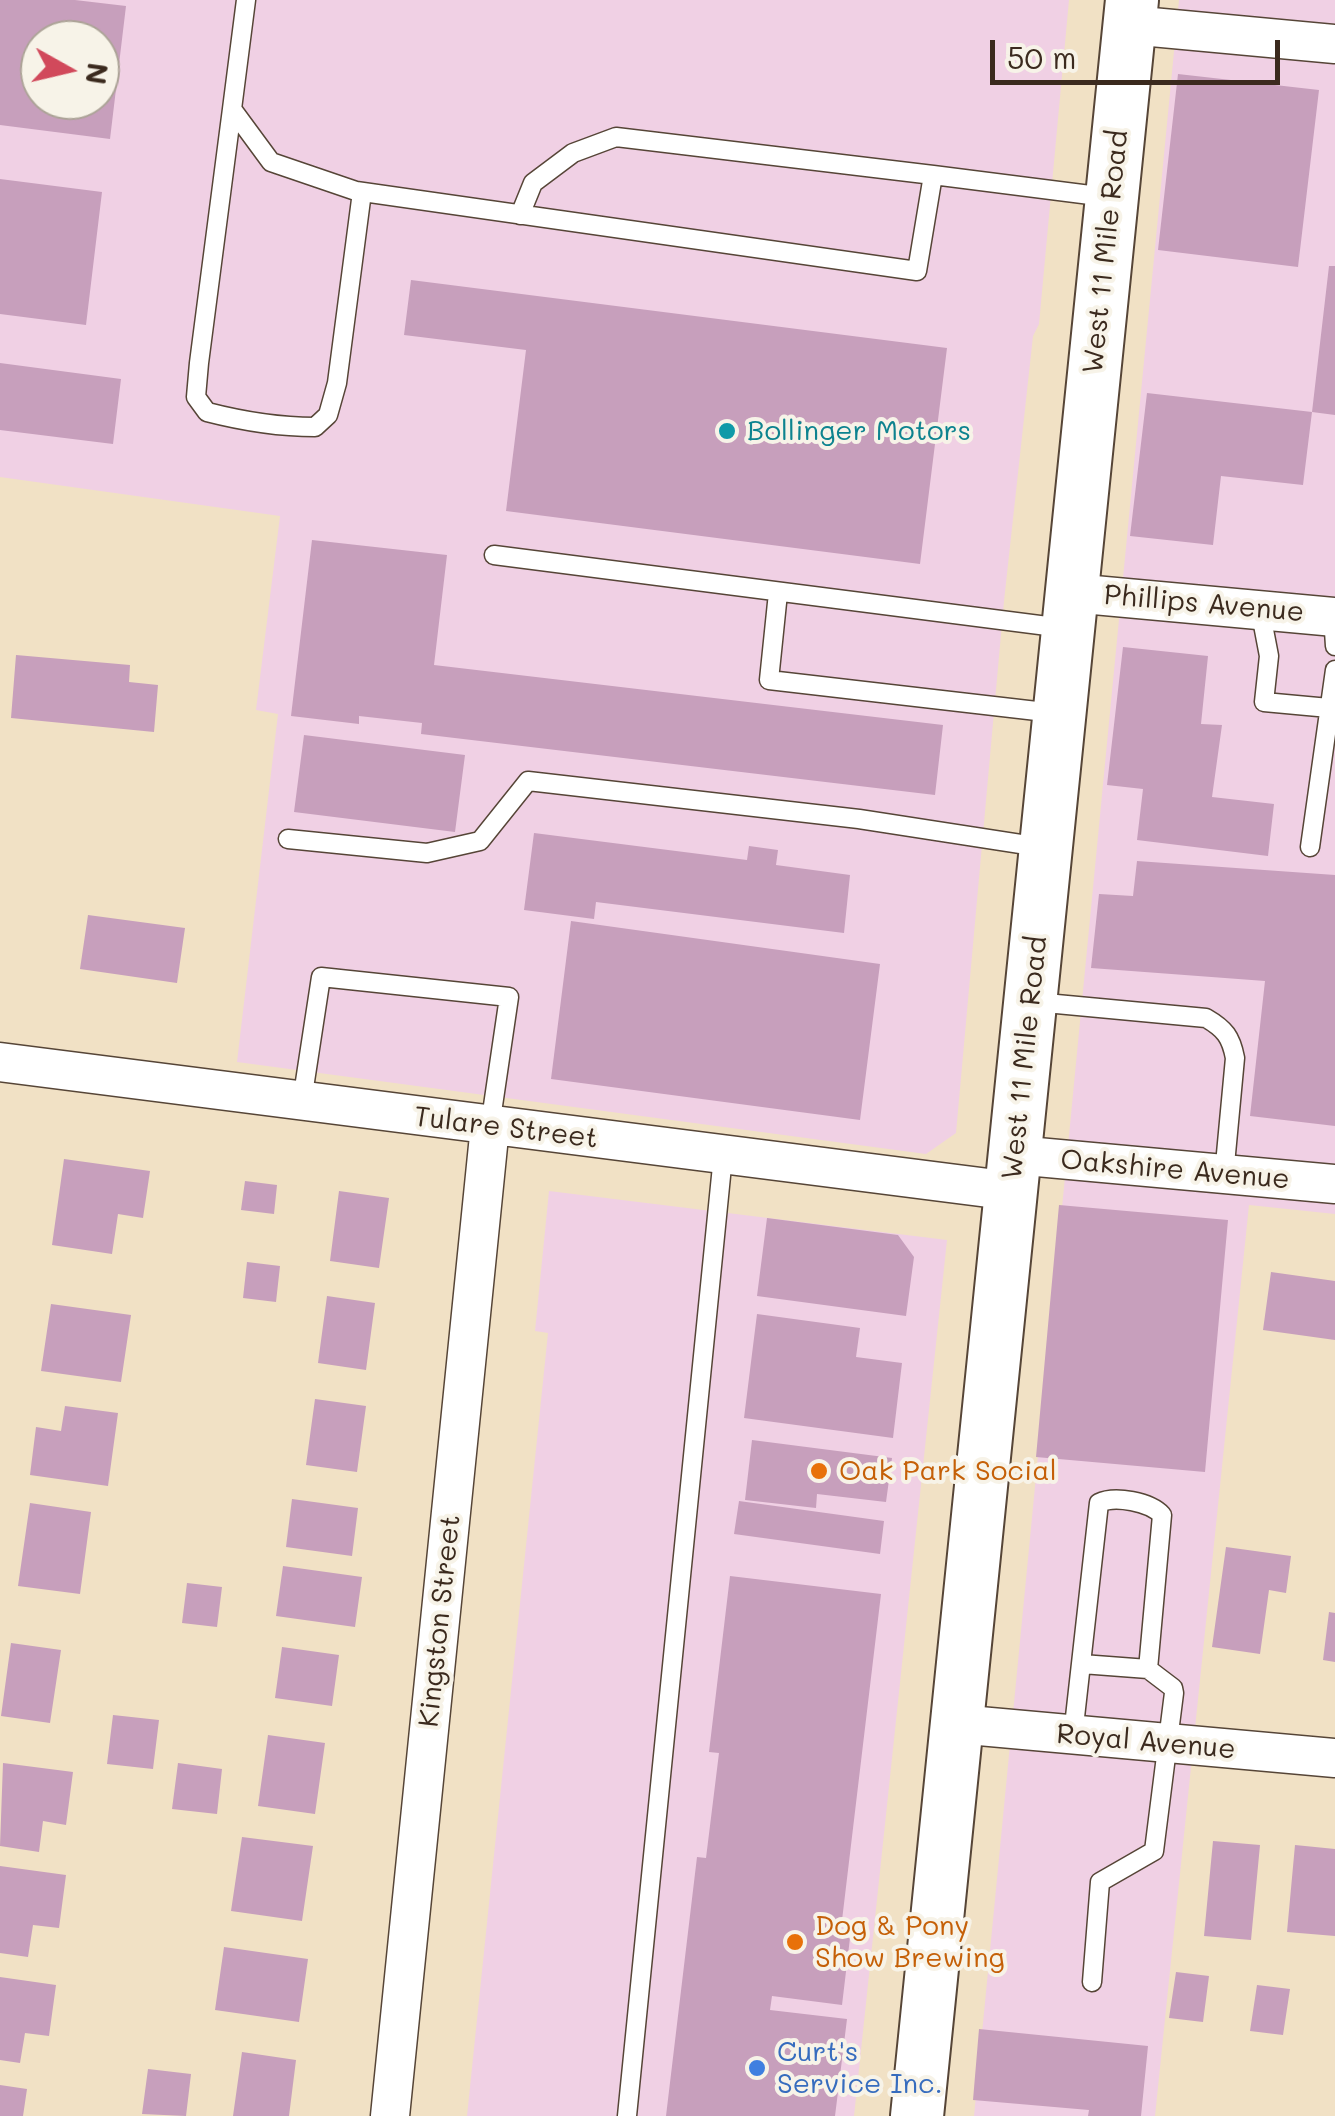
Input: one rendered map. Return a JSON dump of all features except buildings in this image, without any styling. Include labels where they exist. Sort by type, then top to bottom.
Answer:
[{"type":"main road","name":"West 11 Mile Road","points":[[916,2116],[1131,12]]},
{"type":"street","points":[[1131,12],[1335,44]]},
{"type":"street","name":"Phillips Avenue","points":[[1070,611],[1260,608],[1334,626]]},
{"type":"street","name":"Tulare Street","points":[[0,1062],[722,1156],[1014,1173]]},
{"type":"street","name":"Kingston Street","points":[[390,2116],[490,1126]]},
{"type":"street","name":"Oakshire Avenue","points":[[1014,1173],[1224,1174],[1335,1184]]},
{"type":"street","name":"Royal Avenue","points":[[957,1724],[1335,1758]]},
{"type":"lane","points":[[246,0],[196,397],[207,412],[293,427],[315,427],[328,415],[337,383],[362,192]]},
{"type":"lane","points":[[232,109],[271,162],[362,192],[917,271],[933,175]]},
{"type":"lane","points":[[520,214],[533,184],[573,153],[616,137],[1112,198]]},
{"type":"lane","points":[[494,555],[778,592],[1070,611]]},
{"type":"lane","points":[[778,592],[769,680],[1059,714]]},
{"type":"lane","points":[[1260,608],[1269,656],[1264,702],[1329,708]]},
{"type":"lane","points":[[1310,847],[1335,670]]},
{"type":"lane","points":[[288,839],[428,853],[480,841],[528,781],[859,819],[1046,848]]},
{"type":"lane","points":[[302,1101],[321,976],[509,997],[490,1126]]},
{"type":"lane","points":[[1030,1002],[1206,1018],[1222,1027],[1232,1039],[1235,1058],[1224,1174]]},
{"type":"lane","points":[[626,2116],[722,1156]]},
{"type":"lane","points":[[1073,1735],[1097,1511],[1099,1503],[1106,1499],[1151,1505],[1162,1516],[1148,1669]]},
{"type":"lane","points":[[1082,1664],[1148,1669],[1174,1693],[1154,1851],[1100,1882],[1092,1982]]},
{"type":"shaded area","points":[[0,0],[1069,0],[1039,324],[1033,336],[1004,601],[956,1133],[926,1154],[237,1062],[278,714],[256,710],[280,516],[0,477]]},
{"type":"shaded area","points":[[1179,0],[1335,0],[1335,1214],[1249,1205],[1155,2116],[974,2116]]},
{"type":"shaded area","points":[[549,1191],[947,1240],[854,2116],[467,2116],[548,1333],[535,1331]]},
{"type":"place","name":"Bollinger Motors","points":[[727,431]]},
{"type":"place","name":"Oak Park Social","points":[[819,1471]]},
{"type":"place","name":"Dog & Pony Show Brewing","points":[[795,1942]]},
{"type":"place","name":"Curt's Service Inc.","points":[[757,2068]]}]
